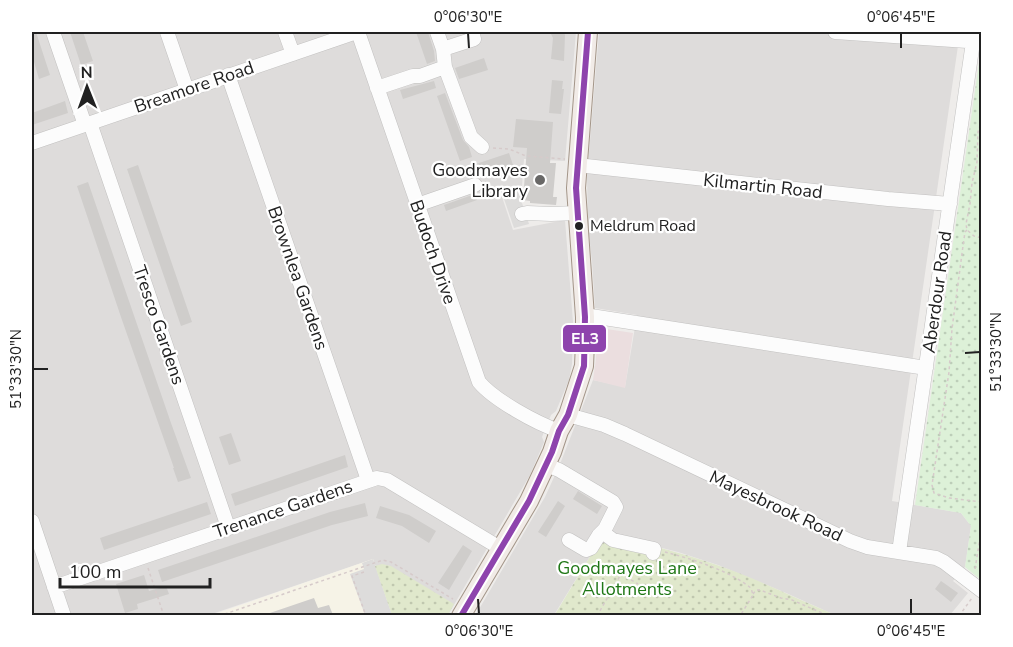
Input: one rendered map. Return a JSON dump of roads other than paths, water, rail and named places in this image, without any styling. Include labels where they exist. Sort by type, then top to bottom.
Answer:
[{"type":"main road","points":[[463,611],[529,501],[546,465],[584,366],[585,317],[577,213],[577,163],[588,32]]},
{"type":"street","name":"Tresco Gardens","points":[[53,32],[88,124],[228,527]]},
{"type":"street","points":[[167,32],[187,90]]},
{"type":"street","points":[[285,32],[293,54]]},
{"type":"street","name":"Breamore Road","points":[[32,143],[358,32]]},
{"type":"street","name":"Budoch Drive","points":[[358,32],[479,382],[494,396],[544,425],[563,423]]},
{"type":"street","points":[[437,32],[443,49],[445,67],[471,137],[482,147]]},
{"type":"street","points":[[443,49],[474,39],[472,32]]},
{"type":"street","points":[[835,32],[977,42]]},
{"type":"street","name":"Aberdour Road","points":[[899,552],[950,204],[977,42]]},
{"type":"street","points":[[377,87],[445,67]]},
{"type":"street","name":"Brownlea Gardens","points":[[228,75],[368,480]]},
{"type":"street","name":"Kilmartin Road","points":[[577,163],[888,199],[950,204]]},
{"type":"street","points":[[417,205],[475,185]]},
{"type":"street","points":[[522,214],[577,213]]},
{"type":"street","points":[[585,317],[591,316],[926,368]]},
{"type":"street","name":"Mayesbrook Road","points":[[563,423],[604,425],[850,541],[867,547],[936,558],[966,579],[978,593]]},
{"type":"street","points":[[546,465],[559,470],[613,502],[616,507],[605,529],[599,534],[591,548],[586,550],[569,540]]},
{"type":"street","name":"Trenance Gardens","points":[[54,587],[377,478],[387,480],[500,548]]},
{"type":"street","points":[[32,520],[64,615]]},
{"type":"street","points":[[605,529],[605,534],[614,540],[653,551]]},
{"type":"place","name":"Goodmayes Library","points":[[540,180]]},
{"type":"place","name":"Meldrum Road","points":[[579,226]]},
{"type":"park label","name":"Goodmayes Lane Allotments","points":[[627,578]]}]
